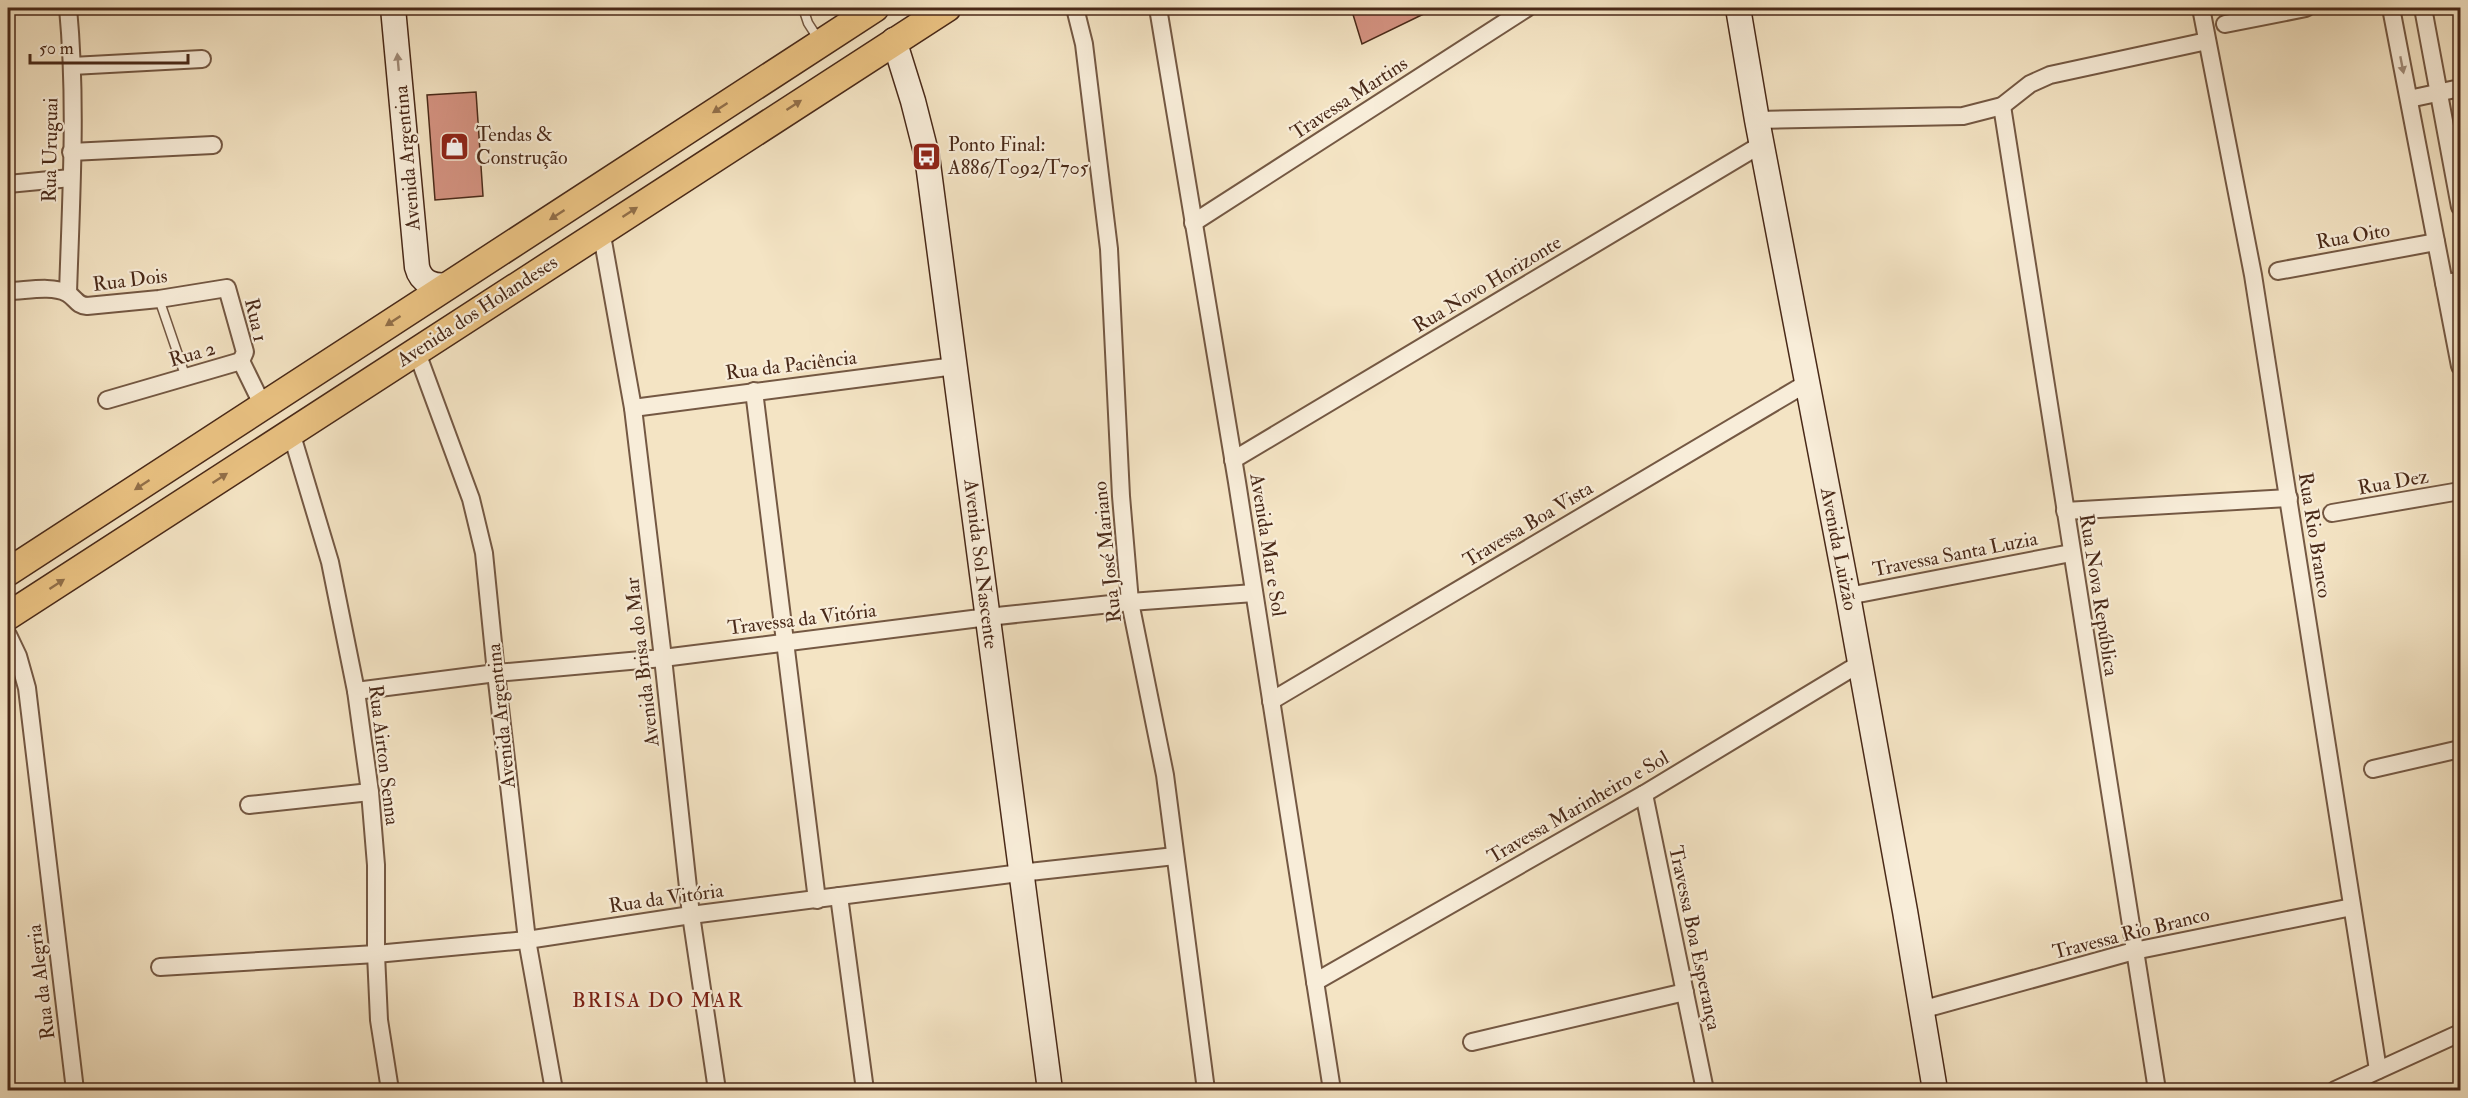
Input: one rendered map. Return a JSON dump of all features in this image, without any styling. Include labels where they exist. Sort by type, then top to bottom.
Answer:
[{"type":"main road","name":"Avenida dos Holandeses","points":[[8,572],[875,8]]},
{"type":"main road","name":"Avenida dos Holandeses","points":[[8,616],[894,40],[947,8]]},
{"type":"street","name":"Rua Uruguai","points":[[68,8],[72,66],[68,294]]},
{"type":"street","name":"Avenida Argentina","points":[[393,8],[418,271],[421,279],[428,283],[449,285]]},
{"type":"street","name":"Rua José Mariano","points":[[1075,8],[1084,44],[1109,249],[1121,496],[1131,602],[1165,775],[1203,1090]]},
{"type":"street","name":"Avenida Mar e Sol","points":[[1158,8],[1233,460],[1332,1090]]},
{"type":"street","name":"Travessa Martins","points":[[1193,223],[1527,8]]},
{"type":"street","name":"Avenida Luizão","points":[[1738,8],[1757,120],[1848,596],[1935,1090]]},
{"type":"street","name":"Rua Rio Branco","points":[[2201,8],[2253,275],[2289,498],[2352,907],[2369,1079]]},
{"type":"street","points":[[2225,24],[2306,8]]},
{"type":"street","points":[[2391,8],[2436,242],[2452,282],[2460,366]]},
{"type":"street","points":[[2423,8],[2460,207]]},
{"type":"street","name":"Avenida Sol Nascente","points":[[894,40],[914,101],[927,156],[1050,1090]]},
{"type":"street","points":[[1757,120],[1963,116],[1982,113],[2002,106],[2030,84],[2050,75],[2207,41]]},
{"type":"street","points":[[72,66],[202,59]]},
{"type":"street","points":[[2409,99],[2460,88]]},
{"type":"street","name":"Rua Nova República","points":[[2002,106],[2157,1090]]},
{"type":"street","name":"Rua Novo Horizonte","points":[[1233,460],[1762,144]]},
{"type":"street","points":[[71,152],[213,146]]},
{"type":"street","points":[[8,184],[71,178]]},
{"type":"street","name":"Avenida Brisa do Mar","points":[[601,230],[633,408],[691,915],[717,1090]]},
{"type":"street","name":"Rua Oito","points":[[2278,271],[2436,242]]},
{"type":"street","name":"Rua Dois","points":[[8,291],[46,290],[68,294],[80,305],[87,306],[159,299],[227,288]]},
{"type":"street","name":"Rua 1","points":[[227,288],[244,352],[241,361]]},
{"type":"street","name":"Avenida Argentina","points":[[416,350],[471,499],[484,553],[527,940],[554,1090]]},
{"type":"street","name":"Rua 2","points":[[106,400],[241,361],[263,406]]},
{"type":"street","name":"Rua da Paciência","points":[[633,408],[955,366]]},
{"type":"street","name":"Travessa Boa Vista","points":[[1271,701],[1808,382]]},
{"type":"street","points":[[754,391],[787,642],[817,900]]},
{"type":"street","name":"Rua Airton Senna","points":[[291,432],[330,562],[356,691],[370,792],[376,865],[375,954],[379,1020],[390,1090]]},
{"type":"street","name":"Rua Dez","points":[[2332,513],[2460,491]]},
{"type":"street","points":[[2065,511],[2289,498]]},
{"type":"street","name":"Travessa Santa Luzia","points":[[1848,596],[2071,553]]},
{"type":"street","name":"Travessa da Vitória","points":[[356,691],[496,673],[663,658],[988,617],[1131,602],[1254,593]]},
{"type":"street","name":"Rua da Alegria","points":[[8,635],[18,656],[27,688],[75,1090]]},
{"type":"street","name":"Travessa Marinheiro e Sol","points":[[1315,982],[1644,794],[1859,664]]},
{"type":"street","points":[[2373,769],[2460,749]]},
{"type":"street","points":[[249,805],[370,792]]},
{"type":"street","name":"Travessa Boa Esperança","points":[[1644,794],[1705,1090]]},
{"type":"street","name":"Rua da Vitória","points":[[160,967],[375,954],[527,940],[691,915],[1020,873],[1175,856]]},
{"type":"street","points":[[839,896],[866,1090]]},
{"type":"street","name":"Travessa Rio Branco","points":[[1921,1010],[2134,951],[2352,907]]},
{"type":"street","points":[[1472,1042],[1685,992]]},
{"type":"street","points":[[2335,1090],[2369,1079],[2460,1033]]},
{"type":"lane","points":[[802,8],[821,42]]},
{"type":"lane","points":[[159,299],[186,378]]},
{"type":"building","points":[[1351,8],[1436,8],[1362,44]]},
{"type":"building","name":"Tendas & Construção","points":[[476,92],[483,196],[435,200],[427,95]]},
{"type":"place","name":"Tendas & Construção","points":[[455,146]]},
{"type":"place","name":"Ponto Final: A886/T092/T705","points":[[927,156]]},
{"type":"district","name":"BRISA DO MAR","points":[[658,1000]]}]
